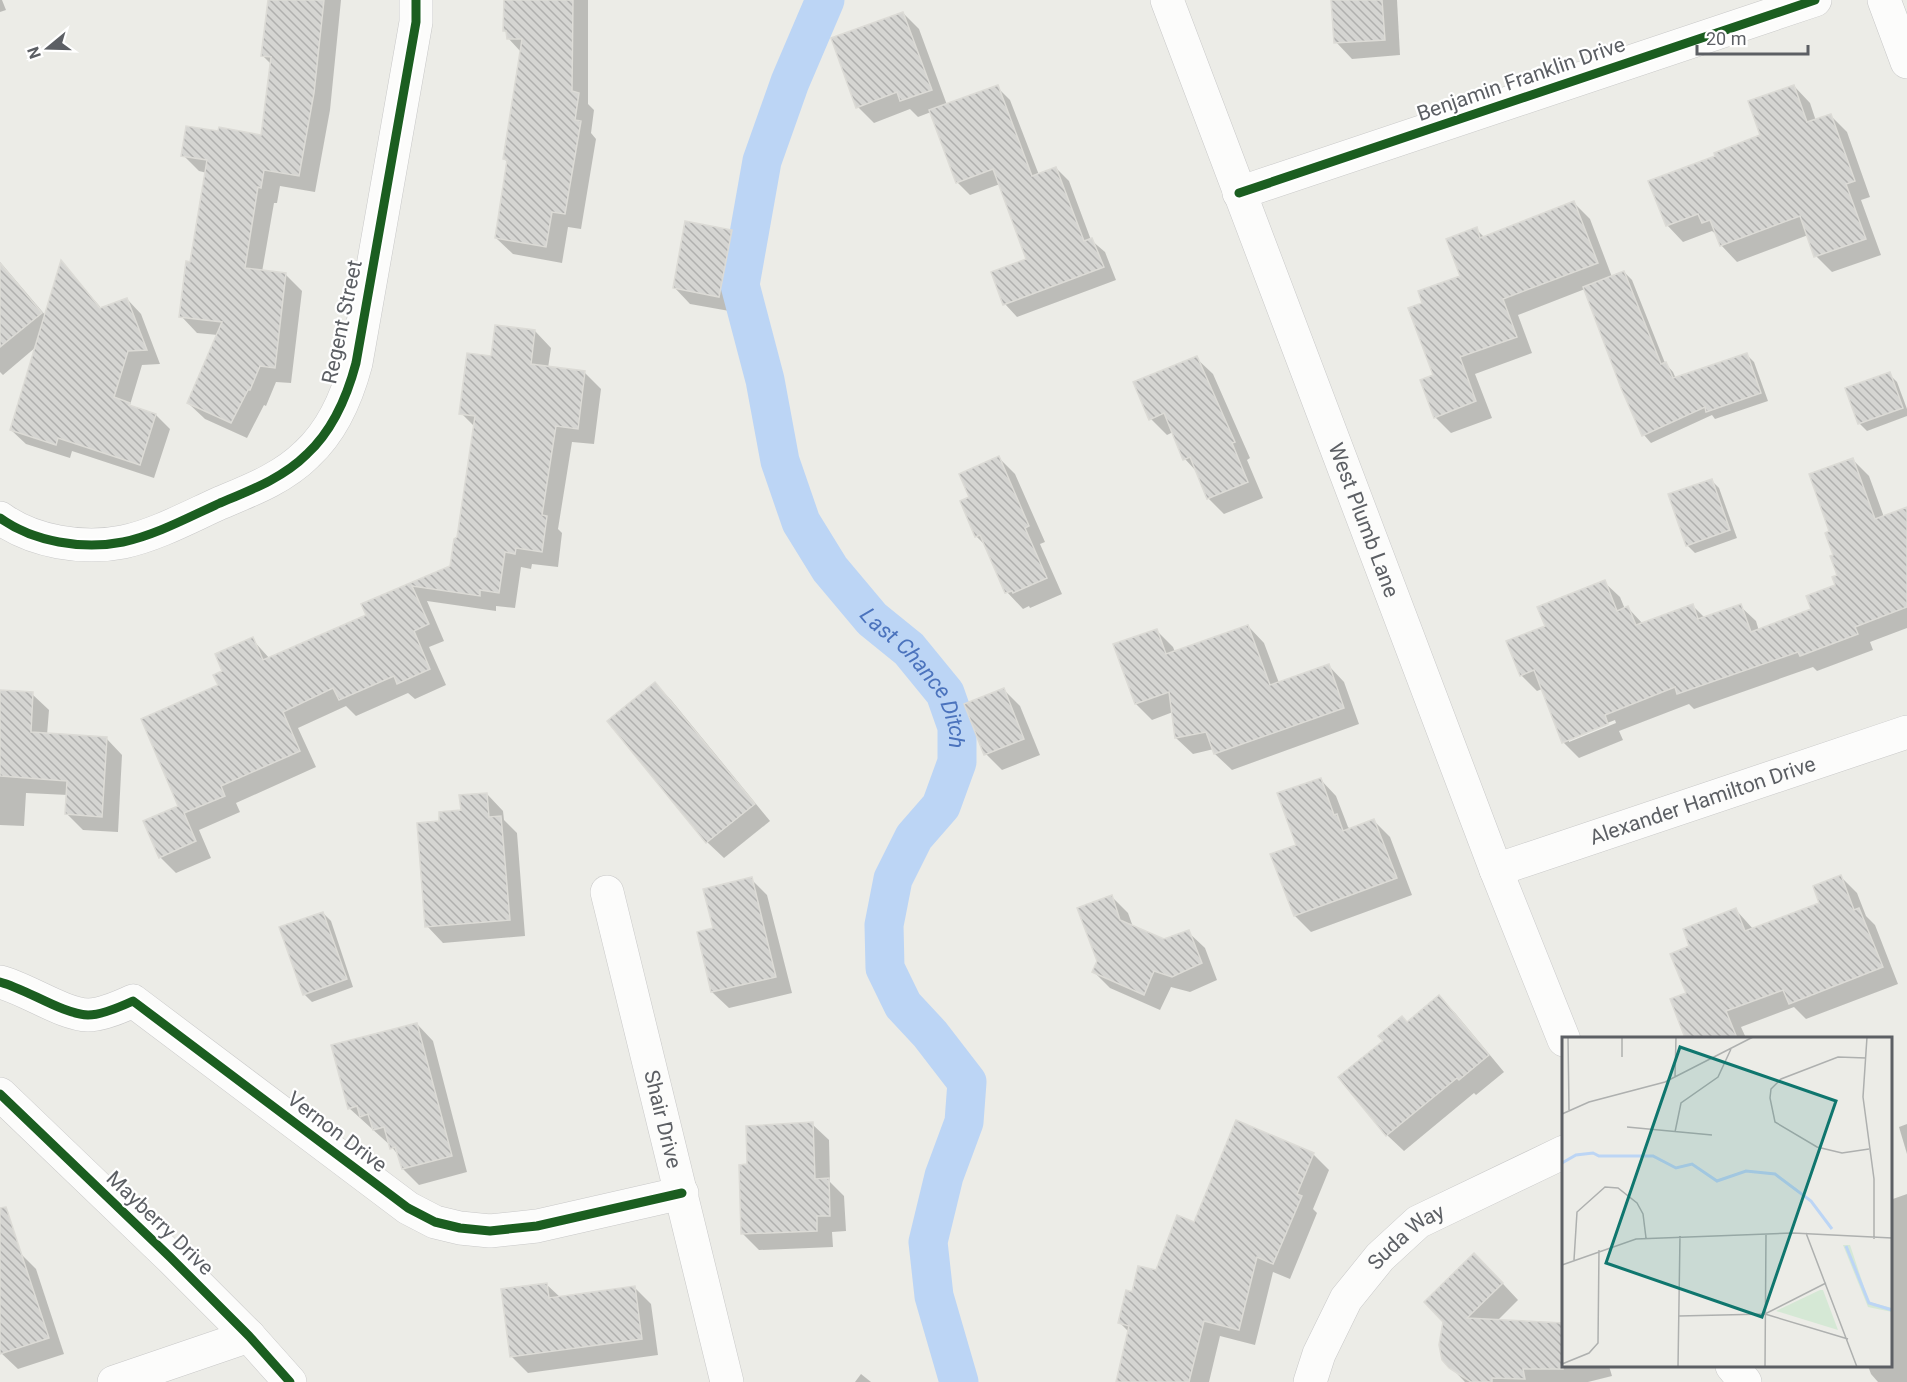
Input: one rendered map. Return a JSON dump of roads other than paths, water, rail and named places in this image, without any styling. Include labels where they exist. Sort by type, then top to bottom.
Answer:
[{"type":"street","name":"Regent Street","points":[[0,518],[41,538],[81,545],[122,542],[157,531],[274,479],[307,454],[333,423],[349,388],[356,363],[416,22],[416,0]]},
{"type":"street","name":"West Plumb Lane","points":[[1167,0],[1496,870],[1562,1037]]},
{"type":"street","name":"Benjamin Franklin Drive","points":[[1239,193],[1815,0]]},
{"type":"street","points":[[1884,0],[1907,62]]},
{"type":"street","name":"Alexander Hamilton Drive","points":[[1496,870],[1907,732]]},
{"type":"street","name":"Shair Drive","points":[[607,892],[727,1382]]},
{"type":"street","name":"Vernon Drive","points":[[0,982],[71,1011],[89,1015],[133,1001],[408,1208],[435,1222],[460,1228],[490,1231],[537,1226],[682,1194]]},
{"type":"street","name":"Mayberry Drive","points":[[0,1094],[170,1257],[249,1336],[290,1382]]},
{"type":"street","name":"Suda Way","points":[[1310,1382],[1319,1354],[1346,1299],[1380,1257],[1418,1222],[1562,1152]]},
{"type":"street","points":[[114,1382],[249,1336]]},
{"type":"street","points":[[1734,1367],[1745,1382]]},
{"type":"waterway","name":"Last Chance Ditch","points":[[825,0],[790,82],[762,161],[740,285],[765,380],[780,461],[801,522],[830,569],[872,619],[909,649],[945,693],[957,727],[957,762],[941,806],[914,837],[893,879],[884,925],[885,968],[903,1005],[930,1034],[967,1082],[964,1122],[944,1176],[928,1242],[934,1296],[959,1382]]}]
